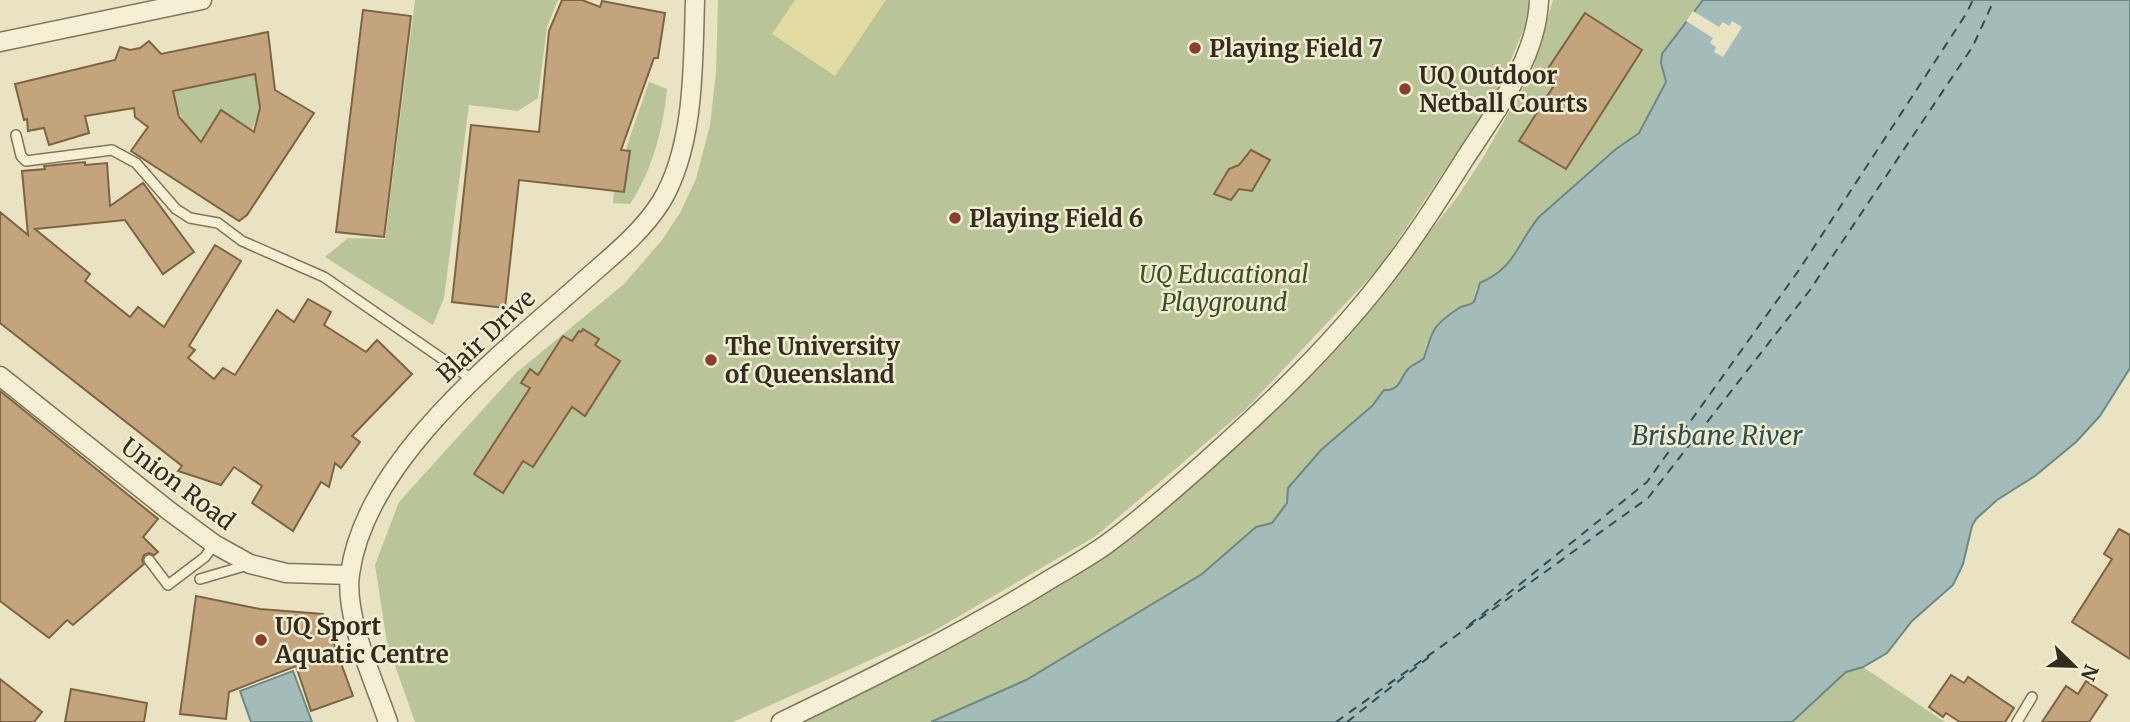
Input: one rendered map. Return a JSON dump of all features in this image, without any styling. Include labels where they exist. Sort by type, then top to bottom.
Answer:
[{"type":"street","points":[[0,42],[201,0]]},
{"type":"street","name":"Blair Drive","points":[[388,722],[353,620],[349,575],[362,530],[383,486],[432,422],[473,380],[636,235],[660,202],[675,174],[687,120],[693,69],[695,0]]},
{"type":"street","points":[[780,722],[939,643],[1011,603],[1103,546],[1167,495],[1255,417],[1360,305],[1416,234],[1505,96],[1530,46],[1539,14],[1539,0]]},
{"type":"street","name":"Union Road","points":[[0,376],[167,510],[214,544],[250,565],[286,573],[349,575]]},
{"type":"lane","points":[[16,135],[21,156],[26,161],[112,150],[123,154],[136,163],[176,209],[190,218],[218,223],[242,241],[324,277],[473,380]]},
{"type":"lane","points":[[149,560],[168,585],[205,557],[214,544]]},
{"type":"lane","points":[[200,579],[250,565]]},
{"type":"lane","points":[[2017,722],[2032,696]]},
{"type":"green space","points":[[415,0],[558,0],[547,27],[538,98],[518,111],[469,105],[444,298],[433,325],[325,257],[348,238],[385,239]]},
{"type":"green space","name":"UQ Educational Playground","points":[[718,0],[1528,0],[1530,14],[1498,91],[1379,268],[1246,409],[1096,536],[932,632],[733,722],[415,722],[387,643],[375,565],[399,502],[516,373],[624,284],[662,240],[680,213],[696,179],[710,125],[716,72]]},
{"type":"green space","points":[[1553,0],[1703,0],[1662,54],[1661,64],[1666,81],[1639,133],[1616,149],[1567,195],[1554,203],[1529,230],[1506,266],[1476,289],[1474,302],[1426,344],[1424,358],[1409,368],[1397,386],[1384,390],[1272,523],[1256,527],[1202,574],[1094,641],[1026,680],[931,722],[804,722],[998,623],[1140,529],[1259,426],[1367,312],[1458,196],[1533,69]]},
{"type":"green space","points":[[254,74],[260,108],[252,130],[221,110],[202,140],[186,125],[179,113],[173,91]]},
{"type":"green space","points":[[649,82],[667,89],[656,148],[645,177],[630,204],[613,203],[614,191],[624,192],[630,152],[626,148]]},
{"type":"green space","points":[[1863,667],[1945,722],[1792,722],[1846,672]]},
{"type":"sand","points":[[795,0],[886,0],[835,76],[772,34]]},
{"type":"water","name":"Brisbane River","points":[[1703,0],[2130,0],[2130,368],[2100,416],[2076,442],[2035,476],[1997,500],[1976,519],[1963,564],[1953,585],[1912,621],[1887,653],[1863,667],[1846,672],[1792,722],[931,722],[1026,680],[1202,574],[1256,527],[1272,523],[1287,503],[1288,488],[1321,450],[1372,406],[1384,390],[1397,386],[1409,368],[1424,358],[1432,334],[1439,324],[1459,308],[1474,302],[1480,283],[1501,270],[1539,217],[1616,149],[1639,133],[1666,82],[1661,63],[1662,54]]},
{"type":"water","points":[[293,671],[312,722],[251,722],[240,691]]},
{"type":"pier","points":[[1693,11],[1719,27],[1723,22],[1729,26],[1732,21],[1742,27],[1723,57],[1714,52],[1716,47],[1710,43],[1713,38],[1686,21]]},
{"type":"building","points":[[562,0],[582,0],[600,7],[602,1],[665,13],[658,58],[654,58],[621,150],[630,151],[624,192],[519,180],[505,308],[452,302],[471,125],[539,132],[549,31]]},
{"type":"building","points":[[363,10],[411,16],[384,237],[336,232]]},
{"type":"building","points":[[1585,13],[1642,50],[1566,169],[1519,141],[1553,87],[1541,79]]},
{"type":"building","points":[[268,32],[275,90],[314,113],[247,215],[239,221],[131,151],[148,127],[135,117],[134,108],[85,116],[89,133],[49,145],[44,128],[28,131],[27,119],[24,120],[15,84],[115,60],[120,47],[130,50],[140,48],[149,41],[161,54]],"holes":[[[255,74],[260,108],[254,132],[221,110],[201,142],[179,117],[173,91]]]},
{"type":"building","points":[[1251,150],[1270,160],[1252,191],[1239,189],[1231,200],[1214,194],[1229,169],[1239,165]]},
{"type":"building","points":[[85,162],[85,165],[107,163],[110,206],[143,183],[194,252],[163,274],[125,220],[35,229],[90,274],[85,281],[130,317],[138,307],[164,327],[215,245],[241,261],[189,346],[195,350],[188,358],[214,379],[223,368],[235,375],[277,310],[294,322],[308,299],[331,312],[324,325],[366,352],[377,340],[412,374],[352,436],[360,442],[341,468],[335,463],[329,487],[321,482],[293,531],[252,503],[262,486],[234,467],[221,485],[178,471],[182,466],[0,323],[0,212],[28,235],[22,171]]},
{"type":"building","points":[[583,329],[599,339],[595,345],[620,361],[585,416],[572,407],[533,467],[523,461],[503,493],[474,474],[530,388],[521,383],[530,369],[538,375],[563,336],[572,341]]},
{"type":"building","points":[[0,391],[158,519],[143,537],[158,552],[144,555],[144,564],[73,625],[67,620],[49,638],[0,601]]},
{"type":"building","points":[[2119,529],[2130,535],[2130,659],[2072,622],[2112,559],[2104,554]]},
{"type":"building","name":"UQ Sport Aquatic Centre","points":[[196,596],[260,609],[323,614],[353,696],[311,711],[296,666],[229,692],[226,719],[180,714]]},
{"type":"building","points":[[1951,675],[1964,683],[1968,677],[2014,708],[2005,722],[1960,722],[1946,713],[1943,717],[1929,707]]},
{"type":"building","points":[[0,679],[42,712],[34,722],[0,722]]},
{"type":"building","points":[[2086,681],[2107,695],[2089,722],[2042,722],[2066,686],[2078,694]]},
{"type":"building","points":[[71,689],[147,703],[144,722],[65,722]]},
{"type":"ferry route","points":[[1469,625],[1647,482],[1799,270],[1973,0]]},
{"type":"ferry route","points":[[1336,722],[1648,498],[1810,290],[1973,46],[1994,0]]},
{"type":"ferry route","points":[[1347,722],[1429,657]]},
{"type":"place","name":"Playing Field 7","points":[[1195,48]]},
{"type":"place","name":"UQ Outdoor Netball Courts","points":[[1405,89]]},
{"type":"place","name":"Playing Field 6","points":[[955,218]]},
{"type":"place","name":"The University of Queensland","points":[[711,360]]},
{"type":"place","name":"UQ Sport Aquatic Centre","points":[[261,640]]}]
